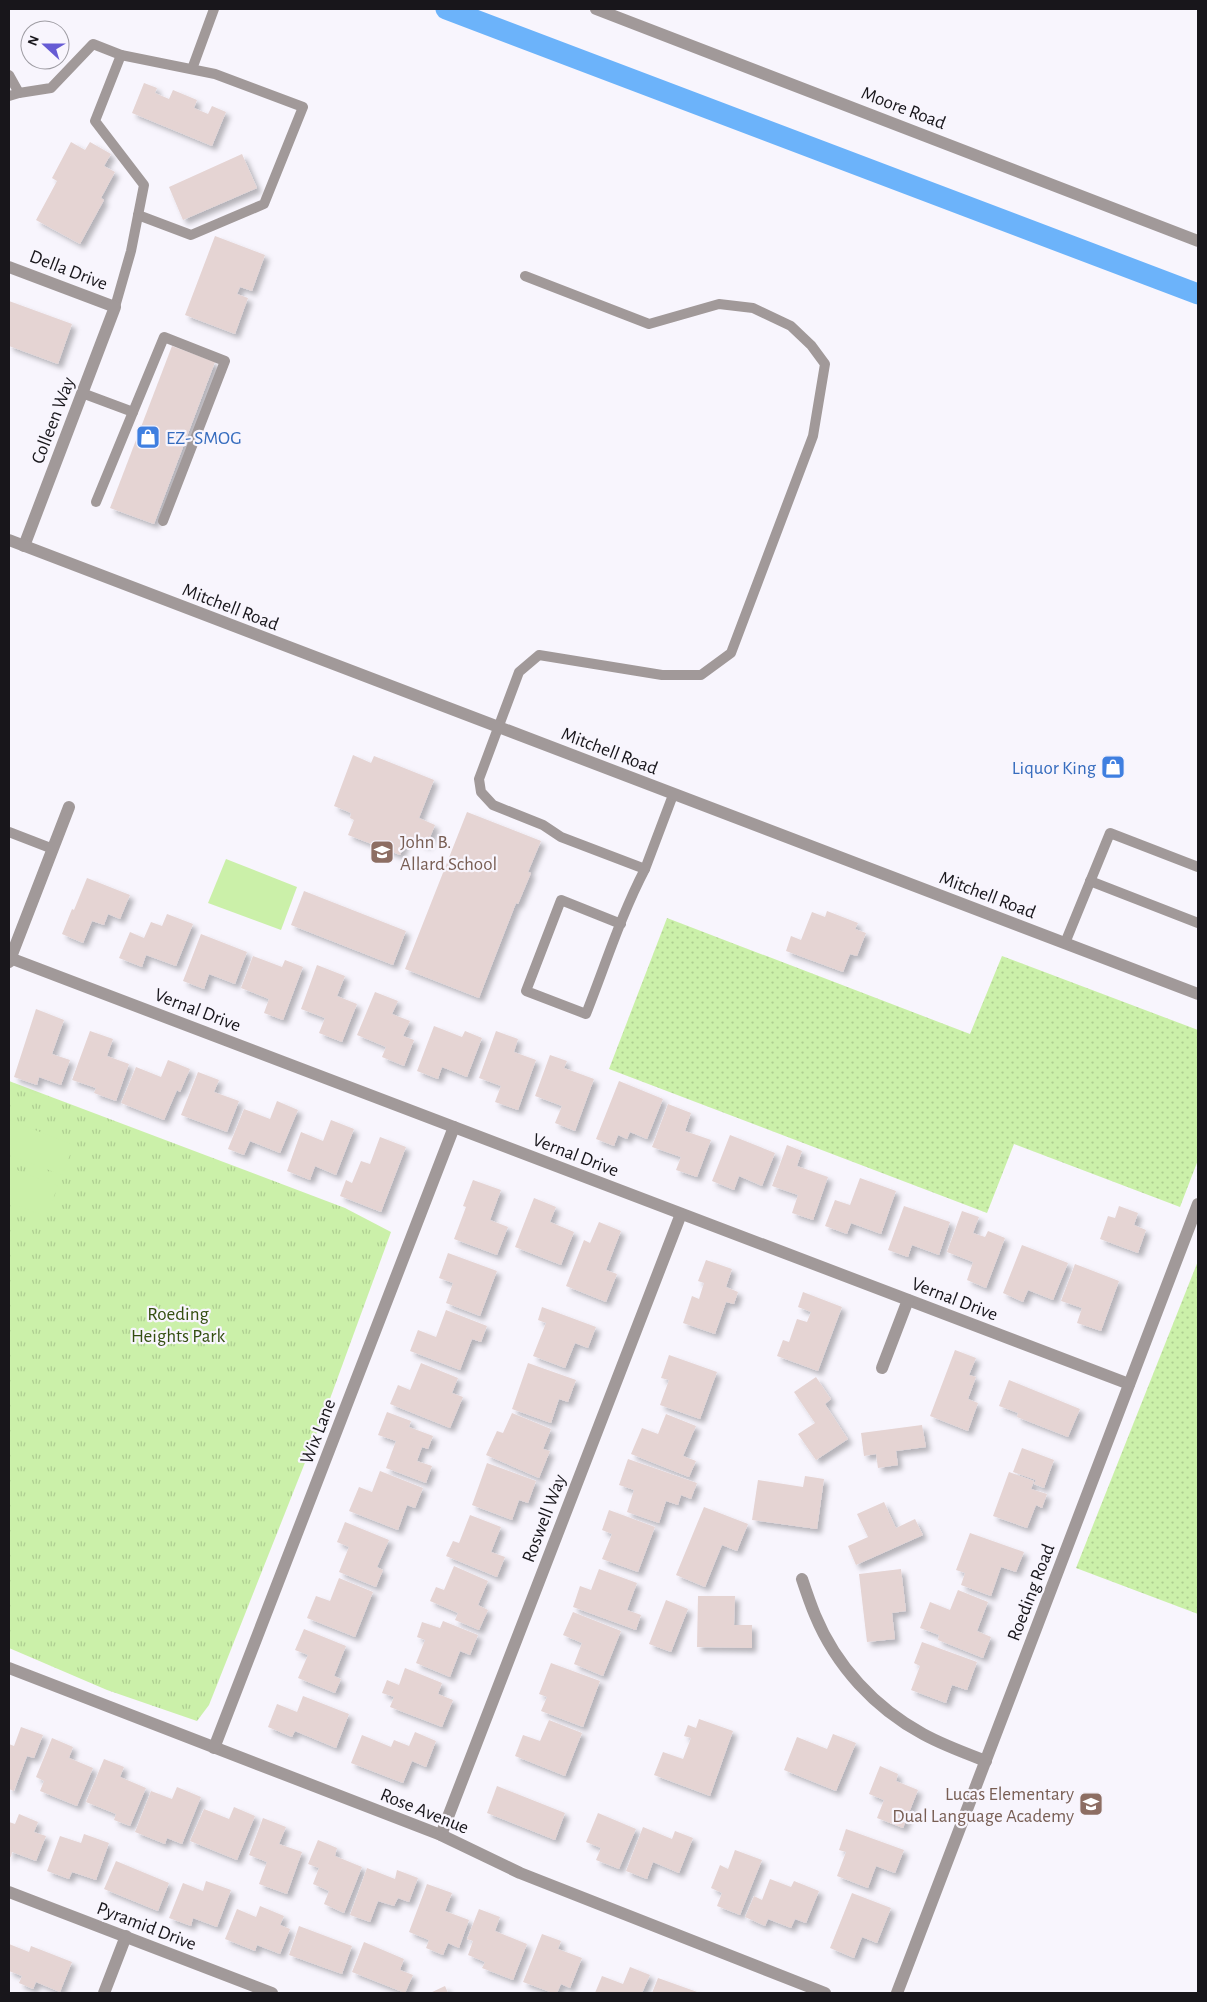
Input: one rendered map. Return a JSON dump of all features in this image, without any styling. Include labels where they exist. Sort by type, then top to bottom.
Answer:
[{"type":"street","name":"Moore Road","points":[[596,9],[1198,241]]},
{"type":"street","name":"Della Drive","points":[[9,267],[115,307]]},
{"type":"street","name":"Colleen Way","points":[[24,546],[115,307]]},
{"type":"street","name":"Mitchell Road","points":[[9,540],[1198,994]]},
{"type":"street","points":[[10,960],[69,807]]},
{"type":"street","name":"Vernal Drive","points":[[10,960],[1129,1384]]},
{"type":"street","name":"Wix Lane","points":[[214,1748],[454,1127]]},
{"type":"street","name":"Roeding Road","points":[[897,1993],[1198,1204]]},
{"type":"street","name":"Roswell Way","points":[[441,1835],[681,1214]]},
{"type":"street","points":[[882,1368],[908,1300]]},
{"type":"street","points":[[802,1579],[815,1615],[830,1645],[852,1676],[872,1698],[891,1714],[923,1734],[986,1761]]},
{"type":"street","name":"Rose Avenue","points":[[9,1668],[441,1835],[520,1873],[824,1993]]},
{"type":"street","name":"Pyramid Drive","points":[[9,1892],[272,1993]]},
{"type":"street","points":[[104,1993],[126,1936]]},
{"type":"lane","points":[[192,69],[214,9]]},
{"type":"lane","points":[[9,75],[14,95],[51,88],[93,44],[121,55],[215,74],[303,107],[264,204],[191,235],[138,215]]},
{"type":"lane","points":[[115,307],[131,251],[144,185],[95,122],[121,55]]},
{"type":"lane","points":[[525,276],[649,324],[719,304],[753,308],[791,326],[811,345],[825,364],[813,436],[731,653],[701,675],[662,675],[539,655],[519,672],[479,779],[482,792],[490,802],[543,825],[561,837],[645,869]]},
{"type":"lane","points":[[96,502],[164,337],[225,360],[163,521]]},
{"type":"lane","points":[[82,393],[133,412]]},
{"type":"lane","points":[[621,924],[561,900],[526,991],[586,1014],[636,886],[645,869],[673,794]]},
{"type":"lane","points":[[9,832],[52,849]]},
{"type":"lane","points":[[1065,943],[1110,833],[1198,867]]},
{"type":"lane","points":[[1090,881],[1198,923]]},
{"type":"green space","points":[[226,859],[297,887],[281,930],[208,903]]},
{"type":"green space","points":[[667,918],[970,1034],[1002,956],[1198,1030],[1198,1160],[1180,1207],[1014,1144],[987,1213],[609,1069]]},
{"type":"green space","name":"Roeding Heights Park","points":[[9,1081],[345,1208],[391,1232],[327,1407],[209,1705],[197,1721],[107,1690],[9,1648]]},
{"type":"green space","points":[[9,1120],[74,1145],[62,1175],[9,1155]]},
{"type":"green space","points":[[9,1167],[58,1186],[46,1217],[9,1202]]},
{"type":"green space","points":[[1198,1261],[1198,1614],[1076,1568]]},
{"type":"building","points":[[144,83],[157,88],[155,93],[169,99],[173,90],[197,100],[194,108],[208,114],[212,106],[226,112],[212,146],[132,113]]},
{"type":"building","points":[[71,142],[85,150],[90,142],[111,154],[104,166],[115,172],[101,198],[104,200],[80,244],[36,220],[57,181],[52,178]]},
{"type":"building","points":[[242,154],[257,188],[183,220],[169,187]]},
{"type":"building","points":[[215,236],[265,255],[252,291],[240,287],[237,294],[248,298],[235,334],[185,315]]},
{"type":"building","points":[[9,301],[72,324],[58,364],[9,346]]},
{"type":"building","points":[[172,346],[215,362],[154,524],[110,508]]},
{"type":"building","points":[[353,755],[371,763],[374,756],[434,780],[419,818],[435,825],[427,845],[411,839],[410,841],[406,840],[400,855],[348,835],[354,820],[350,818],[351,813],[334,806]]},
{"type":"building","points":[[467,812],[541,841],[528,872],[531,873],[518,904],[516,903],[479,998],[405,969]]},
{"type":"building","points":[[87,878],[130,895],[120,919],[108,914],[104,925],[92,921],[83,943],[62,934]]},
{"type":"building","points":[[304,891],[406,931],[393,965],[291,925]]},
{"type":"building","points":[[827,911],[858,923],[855,929],[866,933],[857,956],[850,954],[843,972],[786,951],[791,936],[801,940],[812,912],[825,917]]},
{"type":"building","points":[[167,914],[193,924],[176,966],[146,955],[142,967],[119,958],[130,932],[144,938],[151,922],[162,926]]},
{"type":"building","points":[[201,934],[247,952],[235,984],[209,974],[204,989],[183,981]]},
{"type":"building","points":[[253,956],[282,967],[285,960],[303,967],[283,1020],[264,1013],[269,999],[241,988]]},
{"type":"building","points":[[317,965],[345,976],[337,996],[357,1004],[342,1042],[319,1033],[325,1018],[301,1009]]},
{"type":"building","points":[[375,992],[398,1001],[392,1014],[410,1021],[403,1036],[414,1040],[404,1066],[382,1057],[386,1047],[357,1035]]},
{"type":"building","points":[[36,1009],[64,1020],[52,1054],[70,1060],[61,1085],[39,1077],[37,1085],[14,1077]]},
{"type":"building","points":[[434,1026],[462,1037],[465,1031],[482,1038],[467,1077],[442,1067],[438,1079],[417,1071]]},
{"type":"building","points":[[90,1031],[113,1039],[107,1056],[129,1064],[116,1101],[94,1093],[96,1088],[72,1080]]},
{"type":"building","points":[[496,1031],[518,1039],[514,1052],[536,1060],[518,1110],[495,1102],[501,1086],[479,1078]]},
{"type":"building","points":[[550,1055],[567,1061],[564,1068],[594,1079],[575,1131],[555,1123],[562,1106],[535,1096]]},
{"type":"building","points":[[168,1060],[190,1069],[180,1092],[177,1090],[164,1120],[121,1103],[136,1067],[161,1077]]},
{"type":"building","points":[[198,1072],[219,1080],[214,1092],[239,1101],[227,1132],[181,1115]]},
{"type":"building","points":[[619,1081],[663,1099],[647,1139],[630,1132],[627,1139],[618,1135],[614,1146],[596,1139]]},
{"type":"building","points":[[277,1101],[298,1110],[280,1153],[250,1141],[244,1155],[228,1149],[244,1109],[270,1119]]},
{"type":"building","points":[[668,1104],[691,1113],[685,1131],[711,1140],[697,1177],[676,1170],[681,1157],[652,1147]]},
{"type":"building","points":[[331,1120],[354,1129],[336,1175],[315,1166],[310,1180],[287,1171],[301,1132],[323,1141]]},
{"type":"building","points":[[730,1135],[775,1153],[762,1186],[739,1176],[734,1190],[712,1181]]},
{"type":"building","points":[[380,1137],[406,1147],[381,1212],[340,1196],[346,1180],[352,1183],[361,1161],[370,1164]]},
{"type":"building","points":[[787,1145],[802,1151],[797,1166],[828,1177],[813,1220],[792,1213],[798,1195],[772,1186]]},
{"type":"building","points":[[860,1178],[896,1191],[881,1234],[851,1223],[847,1234],[825,1226],[835,1200],[850,1205]]},
{"type":"building","points":[[473,1180],[501,1190],[490,1220],[508,1227],[497,1255],[454,1239],[466,1207],[463,1206]]},
{"type":"building","points":[[534,1198],[556,1207],[550,1222],[574,1232],[561,1265],[515,1247]]},
{"type":"building","points":[[904,1206],[950,1222],[939,1255],[912,1245],[908,1257],[888,1250]]},
{"type":"building","points":[[1119,1206],[1138,1213],[1134,1225],[1146,1230],[1138,1253],[1100,1239],[1108,1216],[1115,1218]]},
{"type":"building","points":[[962,1211],[979,1217],[973,1233],[985,1237],[988,1231],[1005,1238],[986,1288],[967,1280],[973,1262],[947,1252]]},
{"type":"building","points":[[599,1222],[621,1231],[606,1270],[617,1274],[606,1302],[566,1286],[584,1240],[590,1243]]},
{"type":"building","points":[[1022,1245],[1068,1263],[1053,1300],[1028,1290],[1023,1302],[1003,1293]]},
{"type":"building","points":[[448,1253],[497,1271],[480,1316],[446,1303],[453,1283],[439,1278]]},
{"type":"building","points":[[706,1260],[732,1269],[726,1287],[738,1292],[734,1304],[726,1302],[715,1334],[683,1323],[692,1296],[699,1299],[704,1283],[698,1281]]},
{"type":"building","points":[[1075,1264],[1119,1281],[1101,1331],[1077,1323],[1082,1308],[1061,1301]]},
{"type":"building","points":[[803,1292],[842,1307],[818,1371],[777,1356],[783,1340],[789,1342],[797,1319],[807,1322],[811,1312],[798,1307]]},
{"type":"building","points":[[542,1307],[596,1327],[588,1348],[575,1343],[565,1368],[533,1356],[546,1323],[538,1320]]},
{"type":"building","points":[[446,1310],[487,1326],[481,1342],[472,1339],[460,1370],[410,1351],[418,1330],[436,1337]]},
{"type":"building","points":[[955,1350],[976,1358],[969,1375],[976,1377],[968,1399],[978,1403],[968,1431],[930,1416]]},
{"type":"building","points":[[669,1355],[717,1372],[700,1419],[660,1405],[669,1380],[661,1378]]},
{"type":"building","points":[[421,1363],[458,1378],[452,1393],[463,1397],[450,1428],[390,1404],[398,1385],[410,1390]]},
{"type":"building","points":[[528,1363],[576,1380],[568,1402],[559,1399],[551,1423],[512,1409]]},
{"type":"building","points":[[816,1377],[831,1399],[825,1404],[848,1439],[816,1460],[798,1434],[815,1423],[794,1392]]},
{"type":"building","points":[[1009,1380],[1080,1409],[1068,1437],[1017,1417],[1018,1413],[999,1406]]},
{"type":"building","points":[[387,1412],[411,1421],[409,1427],[433,1436],[428,1449],[422,1447],[417,1461],[432,1466],[426,1483],[386,1468],[396,1441],[378,1435]]},
{"type":"building","points":[[512,1413],[551,1429],[543,1449],[550,1451],[539,1478],[486,1455],[497,1431],[503,1433]]},
{"type":"building","points":[[666,1414],[696,1426],[683,1456],[696,1461],[689,1477],[631,1454],[642,1428],[658,1434]]},
{"type":"building","points":[[922,1425],[926,1447],[896,1451],[898,1465],[878,1468],[876,1454],[864,1456],[861,1433]]},
{"type":"building","points":[[1022,1448],[1054,1460],[1044,1488],[1034,1484],[1036,1480],[1013,1472]]},
{"type":"building","points":[[628,1459],[697,1483],[691,1499],[681,1495],[678,1505],[666,1501],[659,1523],[627,1512],[634,1490],[619,1485]]},
{"type":"building","points":[[487,1463],[536,1481],[528,1503],[519,1500],[512,1520],[472,1505]]},
{"type":"building","points":[[380,1471],[423,1488],[415,1508],[407,1505],[398,1530],[349,1511],[359,1487],[372,1492]]},
{"type":"building","points":[[1009,1472],[1034,1481],[1031,1489],[1047,1494],[1042,1508],[1036,1505],[1027,1528],[993,1516]]},
{"type":"building","points":[[805,1476],[824,1479],[817,1529],[752,1520],[758,1480],[803,1487]]},
{"type":"building","points":[[884,1502],[896,1528],[915,1519],[923,1535],[856,1565],[848,1546],[868,1537],[857,1514]]},
{"type":"building","points":[[704,1507],[748,1524],[737,1551],[722,1545],[705,1587],[676,1575]]},
{"type":"building","points":[[609,1510],[655,1527],[638,1572],[602,1559],[612,1534],[602,1530]]},
{"type":"building","points":[[470,1515],[501,1527],[491,1552],[505,1557],[497,1577],[446,1556],[453,1541],[459,1543]]},
{"type":"building","points":[[345,1522],[389,1540],[377,1567],[383,1570],[376,1587],[339,1572],[349,1547],[337,1542]]},
{"type":"building","points":[[970,1533],[1024,1552],[1016,1572],[1001,1567],[991,1596],[961,1585],[965,1573],[956,1570]]},
{"type":"building","points":[[454,1566],[488,1581],[478,1605],[488,1610],[479,1630],[455,1620],[458,1613],[430,1601],[436,1587],[444,1590]]},
{"type":"building","points":[[599,1569],[637,1583],[627,1610],[641,1615],[636,1630],[573,1607],[580,1586],[591,1590]]},
{"type":"building","points":[[901,1569],[906,1611],[892,1613],[895,1639],[867,1642],[859,1574]]},
{"type":"building","points":[[339,1578],[373,1592],[355,1637],[307,1618],[316,1596],[330,1601]]},
{"type":"building","points":[[958,1590],[988,1602],[977,1631],[991,1637],[983,1658],[938,1640],[939,1635],[920,1628],[930,1602],[950,1610]]},
{"type":"building","points":[[698,1596],[735,1596],[734,1625],[752,1625],[752,1648],[697,1647]]},
{"type":"building","points":[[666,1600],[688,1609],[671,1652],[649,1644]]},
{"type":"building","points":[[573,1612],[621,1631],[603,1676],[574,1664],[582,1643],[563,1635]]},
{"type":"building","points":[[443,1621],[478,1635],[470,1655],[460,1651],[450,1677],[416,1663],[425,1640],[417,1637],[422,1622],[440,1628]]},
{"type":"building","points":[[304,1629],[346,1646],[334,1676],[341,1679],[335,1693],[298,1678],[308,1655],[295,1650]]},
{"type":"building","points":[[922,1642],[977,1662],[967,1690],[952,1685],[946,1703],[911,1690],[920,1666],[914,1663]]},
{"type":"building","points":[[551,1663],[600,1681],[583,1727],[541,1711],[547,1697],[539,1694]]},
{"type":"building","points":[[405,1668],[442,1683],[438,1694],[453,1700],[442,1727],[390,1707],[394,1697],[382,1693],[387,1680],[399,1685]]},
{"type":"building","points":[[303,1696],[349,1714],[336,1748],[295,1731],[292,1737],[268,1727],[277,1704],[297,1712]]},
{"type":"building","points":[[699,1719],[733,1731],[710,1796],[654,1775],[663,1752],[683,1759],[691,1738],[684,1736],[688,1725],[696,1728]]},
{"type":"building","points":[[549,1720],[582,1733],[565,1776],[515,1756],[523,1735],[540,1741]]},
{"type":"building","points":[[21,1727],[43,1735],[34,1758],[27,1756],[14,1791],[9,1789],[9,1744],[14,1746]]},
{"type":"building","points":[[415,1732],[436,1741],[426,1767],[412,1761],[403,1783],[351,1763],[362,1735],[391,1747],[394,1740],[409,1746]]},
{"type":"building","points":[[833,1734],[856,1743],[836,1791],[784,1770],[797,1737],[827,1749]]},
{"type":"building","points":[[52,1738],[73,1747],[69,1758],[93,1768],[77,1806],[40,1791],[44,1781],[36,1777]]},
{"type":"building","points":[[104,1759],[124,1767],[120,1777],[146,1788],[130,1826],[114,1820],[116,1814],[86,1802]]},
{"type":"building","points":[[880,1766],[898,1774],[896,1781],[918,1790],[903,1828],[877,1818],[884,1800],[869,1794]]},
{"type":"building","points":[[497,1786],[565,1813],[555,1840],[487,1813]]},
{"type":"building","points":[[177,1787],[201,1797],[182,1844],[167,1838],[165,1844],[135,1832],[151,1791],[172,1799]]},
{"type":"building","points":[[234,1807],[255,1816],[237,1860],[190,1841],[204,1809],[229,1819]]},
{"type":"building","points":[[598,1813],[636,1829],[619,1869],[596,1860],[601,1848],[586,1842]]},
{"type":"building","points":[[19,1814],[38,1822],[34,1832],[46,1836],[36,1861],[12,1852],[11,1857],[9,1856],[9,1822],[15,1824]]},
{"type":"building","points":[[263,1818],[286,1827],[279,1844],[302,1852],[287,1894],[259,1884],[267,1862],[249,1855]]},
{"type":"building","points":[[643,1827],[672,1839],[675,1831],[693,1838],[679,1873],[653,1862],[647,1879],[626,1871]]},
{"type":"building","points":[[846,1829],[904,1850],[895,1873],[876,1866],[868,1888],[837,1876],[846,1852],[839,1850]]},
{"type":"building","points":[[84,1834],[109,1843],[96,1880],[72,1872],[69,1879],[47,1871],[60,1836],[81,1843]]},
{"type":"building","points":[[318,1840],[337,1848],[335,1856],[362,1867],[344,1913],[324,1904],[329,1891],[313,1884],[319,1868],[308,1864]]},
{"type":"building","points":[[735,1850],[762,1860],[740,1915],[717,1906],[722,1893],[711,1888],[720,1865],[728,1869]]},
{"type":"building","points":[[116,1861],[169,1883],[158,1911],[104,1889]]},
{"type":"building","points":[[367,1868],[395,1879],[397,1870],[418,1878],[409,1902],[398,1898],[394,1906],[378,1901],[370,1922],[350,1915]]},
{"type":"building","points":[[770,1879],[791,1887],[794,1881],[819,1891],[806,1923],[795,1919],[791,1928],[768,1919],[765,1926],[745,1917],[754,1896],[762,1900]]},
{"type":"building","points":[[206,1881],[231,1890],[217,1927],[193,1918],[191,1926],[169,1918],[183,1883],[203,1891]]},
{"type":"building","points":[[427,1884],[452,1893],[445,1911],[469,1920],[459,1948],[448,1943],[443,1955],[426,1948],[429,1940],[409,1932]]},
{"type":"building","points":[[852,1893],[891,1908],[877,1943],[862,1937],[854,1958],[830,1948]]},
{"type":"building","points":[[260,1906],[284,1916],[280,1925],[290,1929],[280,1954],[257,1945],[255,1951],[225,1939],[237,1909],[256,1917]]},
{"type":"building","points":[[479,1909],[500,1917],[495,1931],[527,1944],[513,1980],[482,1968],[485,1962],[468,1955],[473,1941],[467,1939]]},
{"type":"building","points":[[299,1926],[352,1946],[342,1974],[289,1955]]},
{"type":"building","points":[[542,1934],[561,1941],[558,1949],[582,1958],[570,1988],[561,1984],[557,1993],[523,1982]]},
{"type":"building","points":[[364,1942],[404,1959],[400,1970],[413,1975],[405,1993],[352,1972]]},
{"type":"building","points":[[9,1944],[29,1952],[31,1946],[72,1962],[60,1992],[36,1982],[33,1989],[19,1983],[22,1976],[9,1971]]},
{"type":"building","points":[[630,1967],[650,1975],[642,1993],[595,1993],[602,1976],[623,1984]]},
{"type":"building","points":[[658,1978],[700,1993],[652,1993]]},
{"type":"building","points":[[445,1986],[448,1993],[430,1993]]},
{"type":"waterway","points":[[446,9],[1198,294]]},
{"type":"place","name":"EZ- SMOG","points":[[148,437]]},
{"type":"place","name":"Liquor King","points":[[1113,767]]},
{"type":"place","name":"John B. Allard School","points":[[382,852]]},
{"type":"place","name":"Lucas Elementary Dual Language Academy","points":[[1091,1804]]}]
